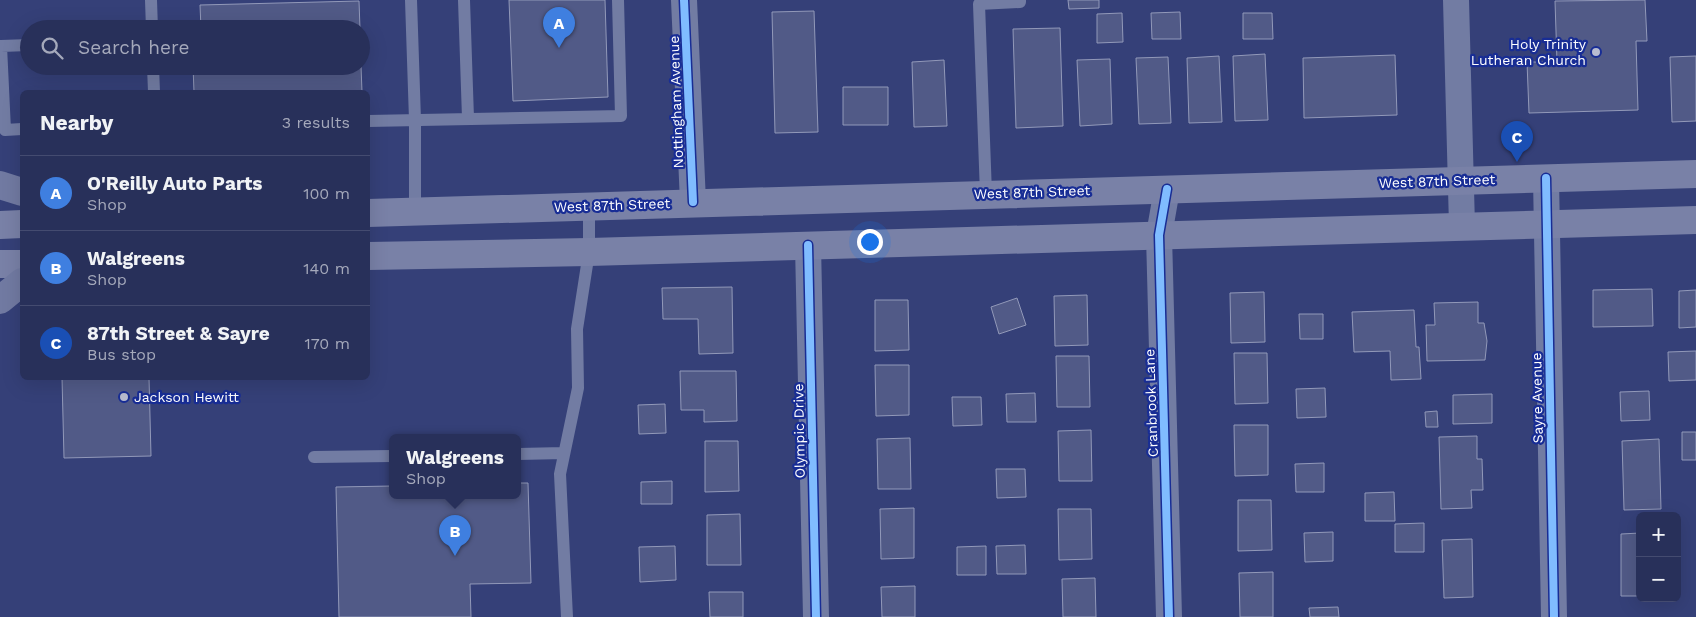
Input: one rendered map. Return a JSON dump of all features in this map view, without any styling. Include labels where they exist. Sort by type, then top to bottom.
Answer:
[{"type":"main road","name":"West 87th Street","points":[[370,213],[1696,174]]},
{"type":"main road","points":[[0,185],[20,191]]},
{"type":"main road","points":[[370,256],[589,252],[1696,220]]},
{"type":"main road","points":[[0,225],[20,224]]},
{"type":"main road","points":[[0,264],[20,264]]},
{"type":"main road","points":[[0,300],[20,284]]},
{"type":"street","name":"Nottingham Avenue","points":[[684,0],[693,202]]},
{"type":"street","points":[[1456,0],[1462,226]]},
{"type":"street","name":"Sayre Avenue","points":[[1546,178],[1554,617]]},
{"type":"street","name":"Cranbrook Lane","points":[[1167,189],[1159,235],[1169,617]]},
{"type":"street","name":"Olympic Drive","points":[[808,245],[816,617]]},
{"type":"lane","points":[[151,0],[152,20]]},
{"type":"lane","points":[[411,0],[415,120],[415,211]]},
{"type":"lane","points":[[464,0],[468,118]]},
{"type":"lane","points":[[370,120],[621,116],[618,0]]},
{"type":"lane","points":[[986,194],[979,4],[1020,2],[1020,0]]},
{"type":"lane","points":[[20,45],[1,46],[5,130],[20,129]]},
{"type":"lane","points":[[153,75],[154,90]]},
{"type":"lane","points":[[567,617],[560,474],[578,388],[577,329],[589,252],[589,205]]},
{"type":"lane","points":[[521,454],[564,453]]},
{"type":"lane","points":[[314,457],[389,456]]},
{"type":"building","points":[[509,0],[605,0],[608,97],[513,101]]},
{"type":"building","points":[[1068,0],[1099,0],[1099,8],[1069,9]]},
{"type":"building","name":"Holy Trinity Lutheran Church","points":[[1645,0],[1647,41],[1636,41],[1638,110],[1529,113],[1527,62],[1557,62],[1555,1]]},
{"type":"building","points":[[359,1],[360,20],[201,20],[200,5]]},
{"type":"building","points":[[814,11],[818,132],[775,133],[772,12]]},
{"type":"building","points":[[1180,12],[1181,39],[1152,39],[1151,13]]},
{"type":"building","points":[[1122,13],[1123,42],[1097,43],[1097,14]]},
{"type":"building","points":[[1243,13],[1272,13],[1273,39],[1243,39]]},
{"type":"building","points":[[1060,28],[1063,126],[1016,128],[1013,29]]},
{"type":"building","points":[[1265,54],[1268,120],[1235,121],[1233,56]]},
{"type":"building","points":[[1395,55],[1397,115],[1304,118],[1303,58]]},
{"type":"building","points":[[1219,56],[1222,122],[1189,123],[1187,58]]},
{"type":"building","points":[[1696,56],[1696,121],[1672,122],[1670,57]]},
{"type":"building","points":[[1168,57],[1171,123],[1139,124],[1136,58]]},
{"type":"building","points":[[1110,59],[1112,124],[1080,126],[1077,60]]},
{"type":"building","points":[[944,60],[947,126],[914,127],[912,62]]},
{"type":"building","points":[[193,75],[361,75],[362,90],[194,90]]},
{"type":"building","points":[[843,87],[888,87],[888,125],[843,125]]},
{"type":"building","points":[[732,287],[733,353],[699,354],[698,319],[663,319],[662,288]]},
{"type":"building","points":[[1652,289],[1653,326],[1593,327],[1593,290]]},
{"type":"building","points":[[1696,290],[1696,327],[1679,328],[1679,291]]},
{"type":"building","points":[[1264,292],[1265,342],[1231,343],[1230,293]]},
{"type":"building","points":[[1087,295],[1088,345],[1055,346],[1054,296]]},
{"type":"building","points":[[1017,298],[1026,325],[999,334],[991,307]]},
{"type":"building","points":[[875,300],[908,300],[909,350],[875,351]]},
{"type":"building","points":[[1478,302],[1478,323],[1484,323],[1487,341],[1485,360],[1427,361],[1426,325],[1435,325],[1434,303]]},
{"type":"building","points":[[1414,310],[1416,347],[1419,347],[1421,379],[1391,380],[1390,351],[1354,352],[1352,312]]},
{"type":"building","points":[[1299,314],[1323,314],[1323,339],[1300,339]]},
{"type":"building","points":[[1696,351],[1696,380],[1669,381],[1668,352]]},
{"type":"building","points":[[1234,353],[1267,353],[1268,403],[1235,404]]},
{"type":"building","points":[[1056,356],[1089,356],[1090,407],[1057,407]]},
{"type":"building","points":[[875,365],[909,365],[909,415],[876,416]]},
{"type":"building","points":[[680,371],[736,371],[737,421],[704,422],[704,410],[681,410]]},
{"type":"building","points":[[62,380],[149,380],[151,456],[64,458]]},
{"type":"building","points":[[1325,388],[1326,417],[1297,418],[1296,389]]},
{"type":"building","points":[[1649,391],[1650,420],[1621,421],[1620,392]]},
{"type":"building","points":[[1035,393],[1036,422],[1007,422],[1006,394]]},
{"type":"building","points":[[1492,394],[1492,423],[1453,424],[1453,395]]},
{"type":"building","points":[[952,397],[981,397],[982,425],[953,426]]},
{"type":"building","points":[[665,404],[666,433],[639,434],[638,405]]},
{"type":"building","points":[[1437,411],[1438,427],[1426,427],[1425,412]]},
{"type":"building","points":[[1234,425],[1268,425],[1268,475],[1235,476]]},
{"type":"building","points":[[1091,430],[1092,481],[1059,481],[1058,431]]},
{"type":"building","points":[[1682,432],[1696,432],[1696,460],[1682,460]]},
{"type":"building","points":[[1477,436],[1477,459],[1482,459],[1483,490],[1471,490],[1472,508],[1441,509],[1439,437]]},
{"type":"building","points":[[910,438],[911,489],[878,489],[877,439]]},
{"type":"building","points":[[1659,439],[1661,509],[1624,510],[1622,441]]},
{"type":"building","points":[[705,441],[738,441],[739,491],[705,492]]},
{"type":"building","points":[[1324,463],[1324,492],[1296,492],[1295,464]]},
{"type":"building","points":[[996,469],[1025,469],[1026,497],[997,498]]},
{"type":"building","points":[[672,481],[672,504],[641,504],[641,482]]},
{"type":"building","points":[[521,483],[528,483],[531,583],[470,584],[471,617],[339,617],[336,487],[389,486],[389,499],[521,499]]},
{"type":"building","points":[[1394,492],[1395,521],[1365,521],[1365,493]]},
{"type":"building","points":[[1238,500],[1271,500],[1272,550],[1238,551]]},
{"type":"building","points":[[914,508],[914,558],[881,559],[880,509]]},
{"type":"building","points":[[1058,509],[1091,509],[1092,559],[1059,560]]},
{"type":"building","points":[[740,514],[741,565],[707,565],[707,515]]},
{"type":"building","points":[[1424,523],[1424,552],[1395,552],[1395,524]]},
{"type":"building","points":[[1333,532],[1333,561],[1305,562],[1304,533]]},
{"type":"building","points":[[1636,533],[1636,596],[1621,596],[1621,534]]},
{"type":"building","points":[[1472,539],[1473,597],[1444,598],[1442,540]]},
{"type":"building","points":[[1025,545],[1026,574],[997,574],[996,546]]},
{"type":"building","points":[[675,546],[676,580],[640,582],[639,547]]},
{"type":"building","points":[[986,546],[986,575],[957,575],[957,547]]},
{"type":"building","points":[[1273,572],[1273,617],[1240,617],[1239,573]]},
{"type":"building","points":[[1095,578],[1096,617],[1063,617],[1062,579]]},
{"type":"building","points":[[915,586],[915,617],[882,617],[881,587]]},
{"type":"building","points":[[709,592],[743,592],[743,617],[710,617]]},
{"type":"building","points":[[1338,607],[1339,617],[1310,617],[1309,608]]},
{"type":"cycle path","points":[[684,0],[693,202]]},
{"type":"cycle path","points":[[1546,178],[1554,617]]},
{"type":"cycle path","points":[[1167,189],[1159,235],[1169,617]]},
{"type":"cycle path","points":[[808,245],[816,617]]},
{"type":"place","name":"O'Reilly Auto Parts","points":[[559,48]]},
{"type":"place","name":"Holy Trinity Lutheran Church","points":[[1596,52]]},
{"type":"place","name":"87th Street & Sayre","points":[[1517,162]]},
{"type":"place","name":"Jackson Hewitt","points":[[124,397]]},
{"type":"place","name":"Walgreens","points":[[455,556]]}]
